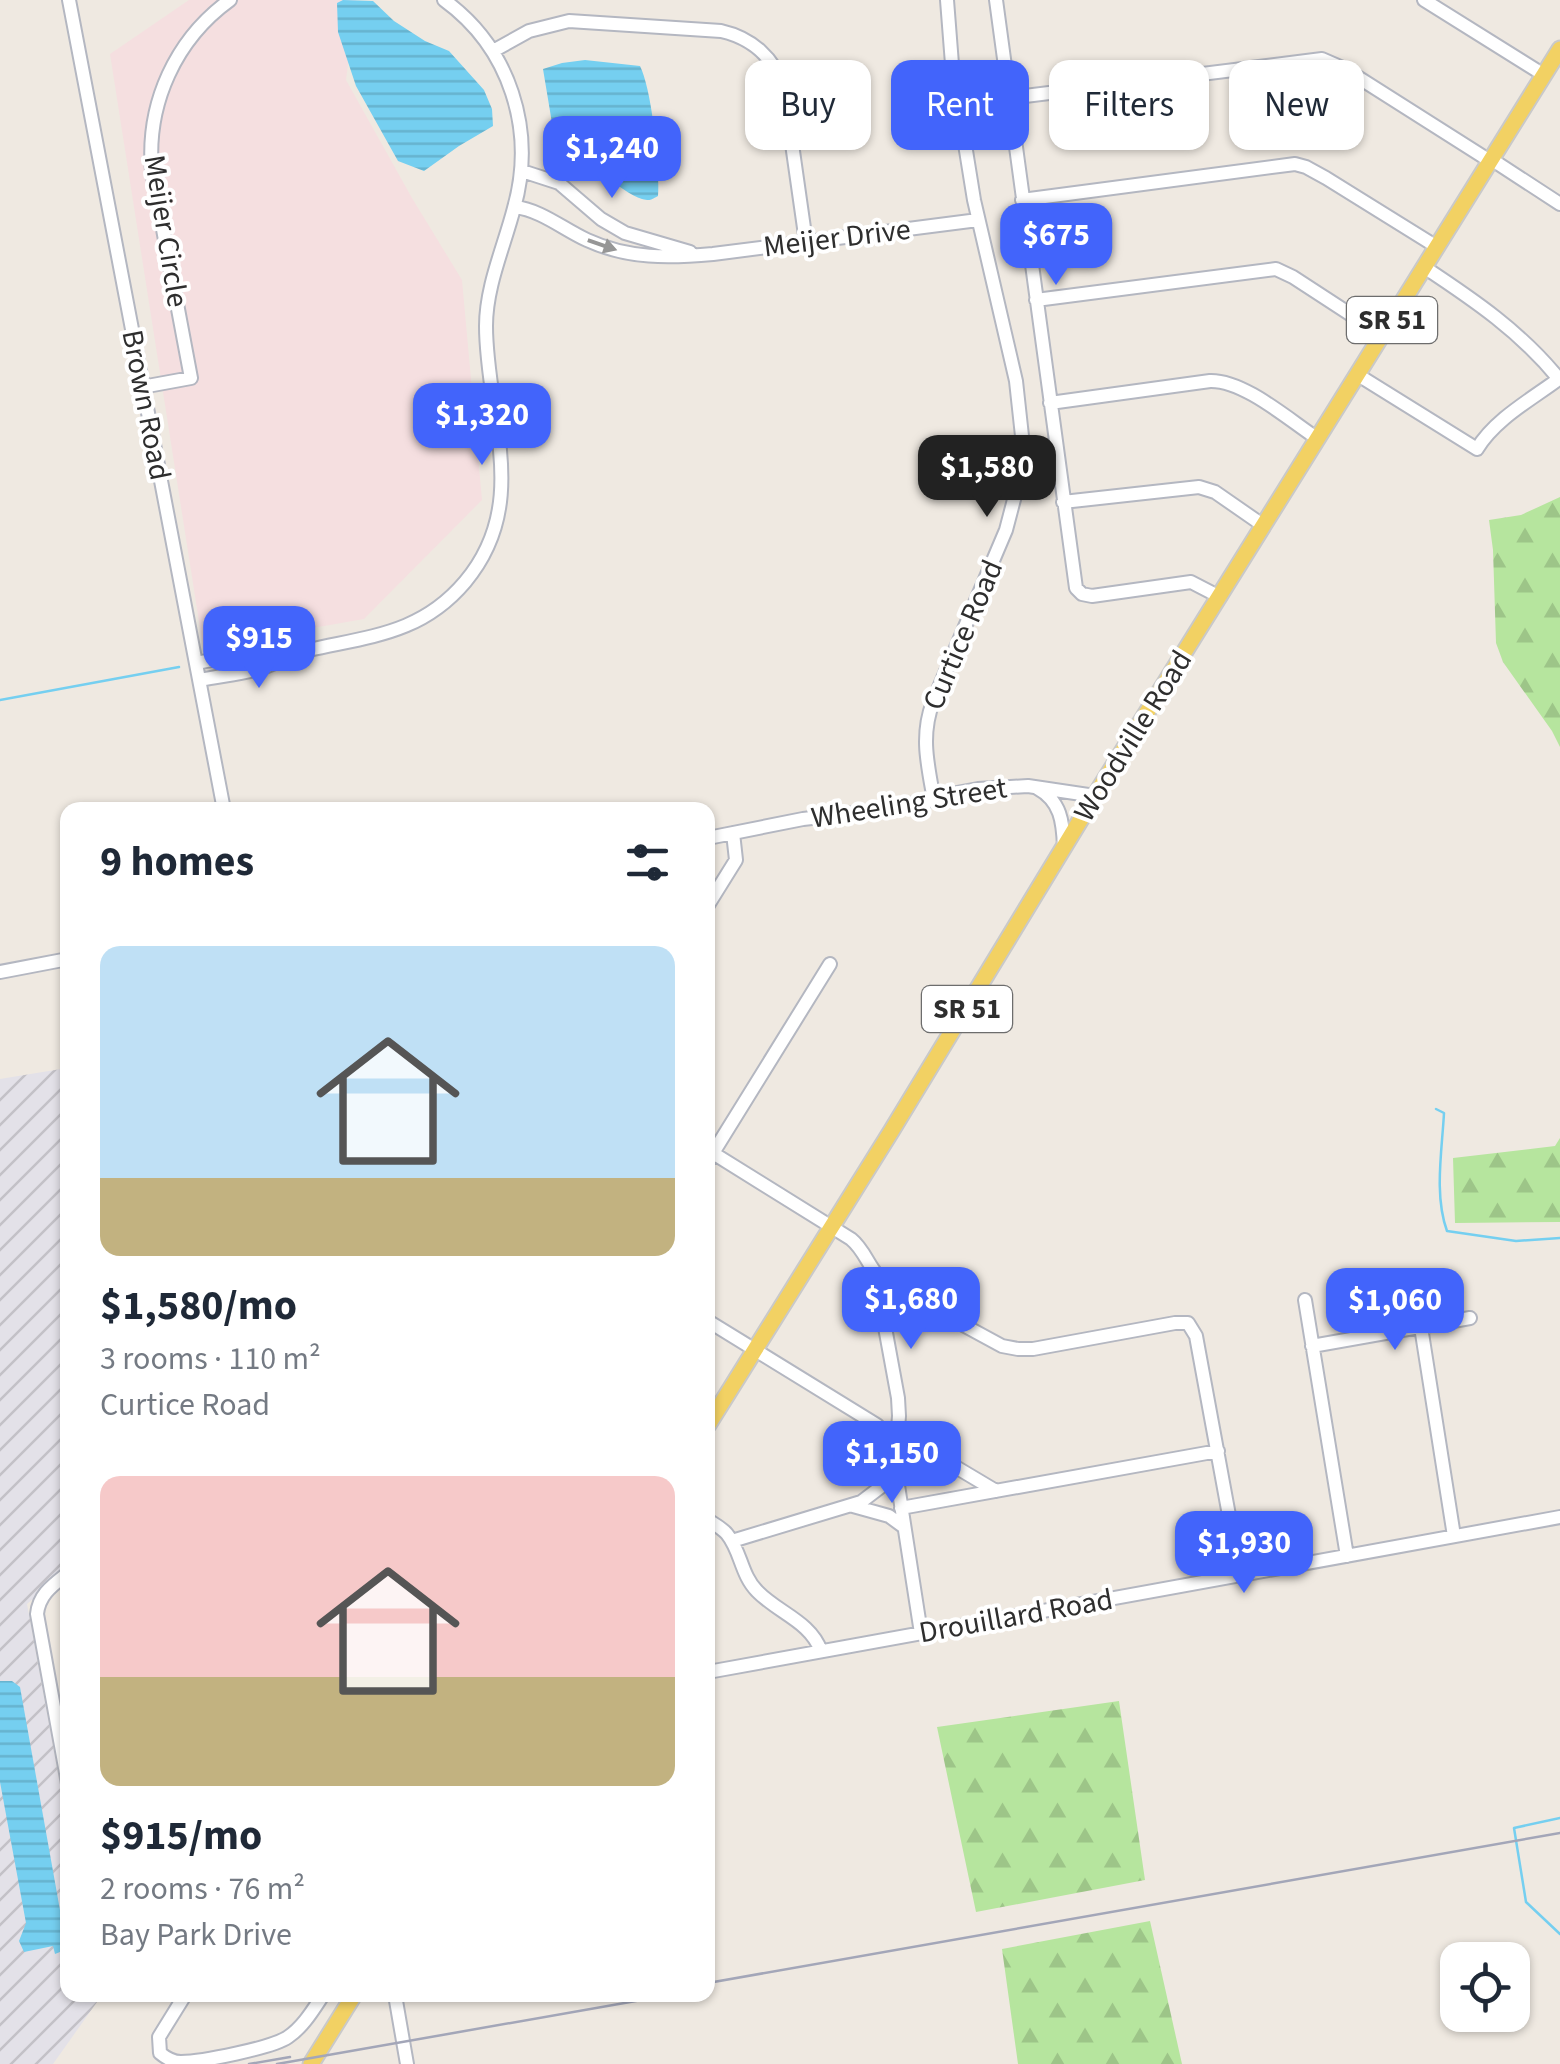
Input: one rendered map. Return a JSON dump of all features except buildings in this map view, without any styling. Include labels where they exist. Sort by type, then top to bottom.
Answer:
[{"type":"main road","name":"Woodville Road","points":[[715,1413],[1559,51]]},
{"type":"main road","points":[[311,2064],[350,2002]]},
{"type":"street","name":"Brown Road","points":[[69,0],[223,802]]},
{"type":"street","name":"Meijer Circle","points":[[142,387],[191,378],[153,180],[154,114],[183,48],[230,0]]},
{"type":"street","points":[[200,680],[258,670],[304,651],[388,634],[422,618],[463,584],[488,543],[499,514],[503,474],[487,313],[515,207],[523,145],[518,112],[493,51],[444,0]]},
{"type":"street","name":"Curtice Road","points":[[934,800],[925,752],[926,722],[1000,548],[1014,505],[1022,424],[1016,381],[978,220],[952,64],[947,0]]},
{"type":"street","points":[[1424,0],[1544,74]]},
{"type":"street","points":[[1000,1],[1005,60]]},
{"type":"street","points":[[493,51],[537,28],[577,21],[721,31],[752,44],[773,65],[784,88],[806,242]]},
{"type":"street","points":[[1029,96],[1322,60],[1344,69],[1560,204]]},
{"type":"street","points":[[1016,150],[1074,584],[1088,596],[1191,582],[1220,597]]},
{"type":"street","points":[[1022,200],[1295,164],[1326,178],[1437,247]]},
{"type":"street","name":"Meijer Drive","points":[[522,171],[560,183],[594,214],[625,233],[697,256]]},
{"type":"street","name":"Meijer Drive","points":[[515,207],[538,213],[593,243],[626,253],[672,258],[978,220]]},
{"type":"street","points":[[1358,375],[1477,449],[1494,428],[1560,378],[1503,321],[1424,268]]},
{"type":"street","points":[[1036,300],[1276,270],[1382,335]]},
{"type":"street","points":[[1050,403],[1224,381],[1318,439]]},
{"type":"street","points":[[1063,502],[1204,488],[1264,526]]},
{"type":"street","points":[[196,663],[264,650],[304,651]]},
{"type":"street","points":[[1035,787],[1050,797],[1059,810],[1064,848]]},
{"type":"street","name":"Wheeling Street","points":[[715,837],[978,789],[1035,787],[1096,796]]},
{"type":"street","points":[[715,894],[736,860],[733,833]]},
{"type":"street","points":[[0,972],[60,961]]},
{"type":"street","points":[[715,1146],[830,964]]},
{"type":"street","points":[[715,1159],[861,1248],[874,1273],[898,1398],[895,1466],[921,1633]]},
{"type":"street","points":[[874,1273],[988,1339],[1018,1350],[1188,1324],[1196,1336],[1240,1575]]},
{"type":"street","points":[[1305,1300],[1347,1556]]},
{"type":"street","points":[[1312,1346],[1470,1318]]},
{"type":"street","points":[[715,1324],[896,1438],[996,1491]]},
{"type":"street","points":[[1420,1327],[1454,1536]]},
{"type":"street","points":[[901,1508],[1218,1452]]},
{"type":"street","points":[[732,1541],[851,1506],[874,1494],[895,1466]]},
{"type":"street","points":[[851,1506],[890,1516],[904,1527]]},
{"type":"street","name":"Drouillard Road","points":[[715,1671],[1560,1517]]},
{"type":"street","points":[[715,1524],[732,1541],[750,1583],[810,1631],[821,1651]]},
{"type":"street","points":[[60,1580],[43,1595],[37,1619],[60,1728]]},
{"type":"street","points":[[181,2002],[159,2037],[158,2048],[163,2056],[180,2062],[261,2048],[287,2038],[318,2002]]},
{"type":"street","points":[[395,2002],[408,2064]]},
{"type":"shaded area","points":[[189,0],[356,0],[346,80],[462,280],[482,500],[364,619],[203,647],[110,54]]},
{"type":"shaded area","points":[[60,1069],[60,1575],[27,1604],[60,1785],[60,2002],[97,2002],[53,2064],[0,2064],[0,1079]]},
{"type":"green space","points":[[1560,497],[1560,747],[1503,662],[1496,643],[1489,520],[1521,515]]},
{"type":"green space","points":[[1560,1138],[1560,1222],[1455,1223],[1453,1158],[1555,1146]]},
{"type":"green space","points":[[1119,1701],[1145,1880],[976,1912],[937,1727]]},
{"type":"green space","points":[[1150,1921],[1182,2064],[1018,2064],[1002,1949]]},
{"type":"water","points":[[373,1],[394,21],[449,51],[484,90],[492,109],[493,126],[424,171],[398,161],[356,86],[338,32],[337,3]]},
{"type":"water","points":[[585,60],[640,66],[656,149],[658,196],[642,199],[622,189],[554,135],[543,69]]},
{"type":"water","points":[[0,1681],[12,1681],[20,1687],[60,1910],[60,1952],[55,1954],[53,1946],[24,1952],[19,1941],[26,1923],[0,1782]]},
{"type":"waterway","points":[[0,700],[179,667]]},
{"type":"waterway","points":[[1436,1109],[1444,1113],[1440,1188],[1447,1231],[1516,1241],[1560,1238]]},
{"type":"waterway","points":[[1560,1818],[1514,1828],[1526,1902],[1560,1934]]},
{"type":"railway","points":[[715,1982],[1560,1833]]},
{"type":"railway","points":[[277,2064],[630,2002]]},
{"type":"railway","points":[[249,2064],[290,2057]]}]
